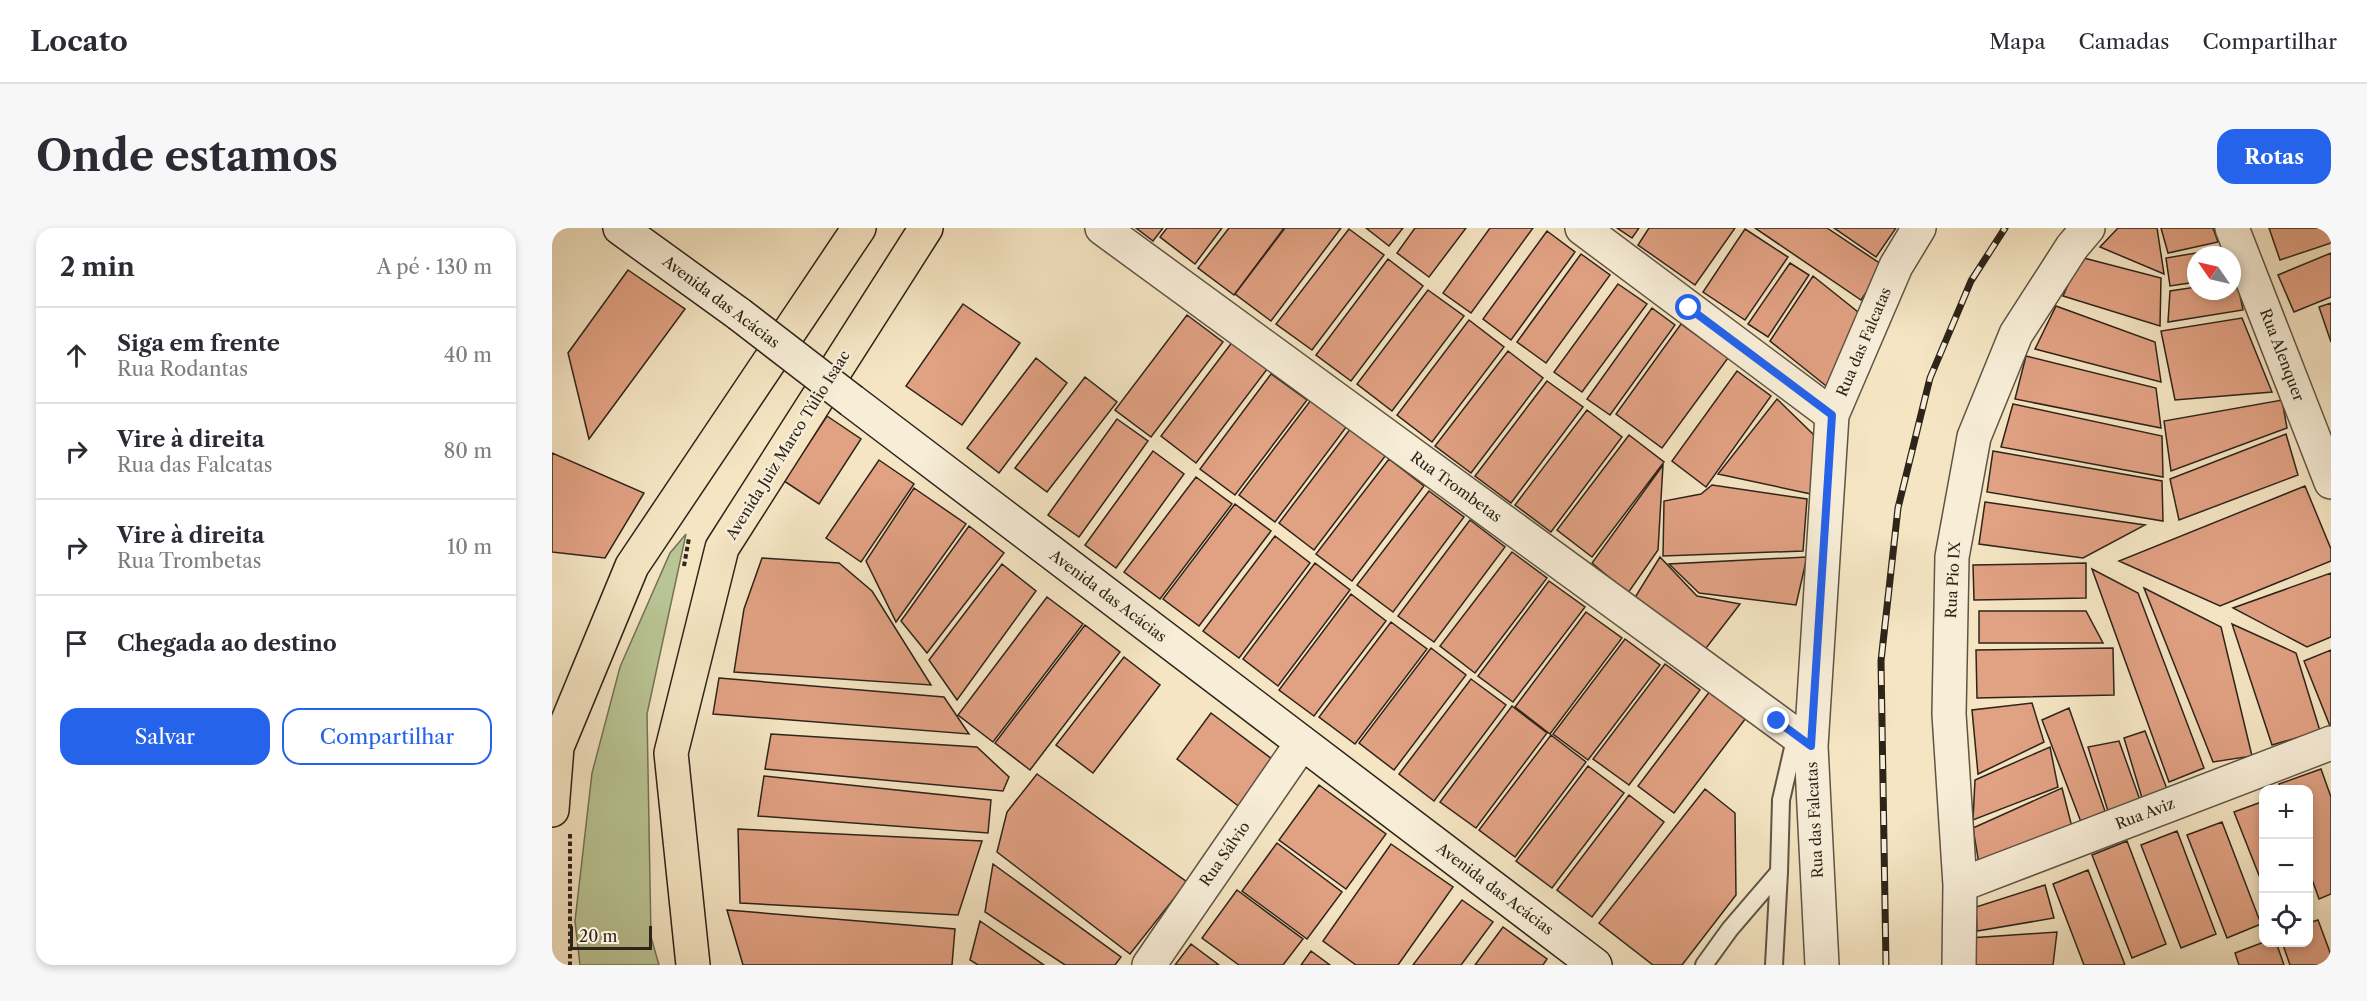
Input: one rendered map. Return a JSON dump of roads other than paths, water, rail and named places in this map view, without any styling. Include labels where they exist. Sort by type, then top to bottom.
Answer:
[{"type":"main road","points":[[561,820],[555,747],[632,566],[859,228]]},
{"type":"main road","name":"Avenida Juiz Marco Túlio Isaac","points":[[693,965],[671,753],[723,548],[926,228]]},
{"type":"street","name":"Avenida das Acácias","points":[[620,228],[738,314],[1595,965]]},
{"type":"street","name":"Rua Trombetas","points":[[1102,228],[1803,740]]},
{"type":"street","points":[[1582,228],[1832,415]]},
{"type":"street","name":"Rua das Falcatas","points":[[1822,965],[1803,740],[1832,415],[1896,266],[1919,228]]},
{"type":"street","name":"Rua Pio IX","points":[[1959,965],[1960,885],[1949,714],[1952,557],[1974,437],[2016,334],[2072,247],[2088,228]]},
{"type":"street","name":"Rua Alenquer","points":[[2232,228],[2331,482]]},
{"type":"street","name":"Rua Sálvio","points":[[1149,965],[1302,743]]},
{"type":"street","name":"Rua Aviz","points":[[1960,885],[2331,744]]},
{"type":"lane","points":[[1774,965],[1781,800],[1803,740]]},
{"type":"lane","points":[[1704,965],[1730,929],[1779,872]]},
{"type":"railway","points":[[1886,965],[1881,661],[1898,508],[1930,378],[1971,281],[2005,228]]}]
